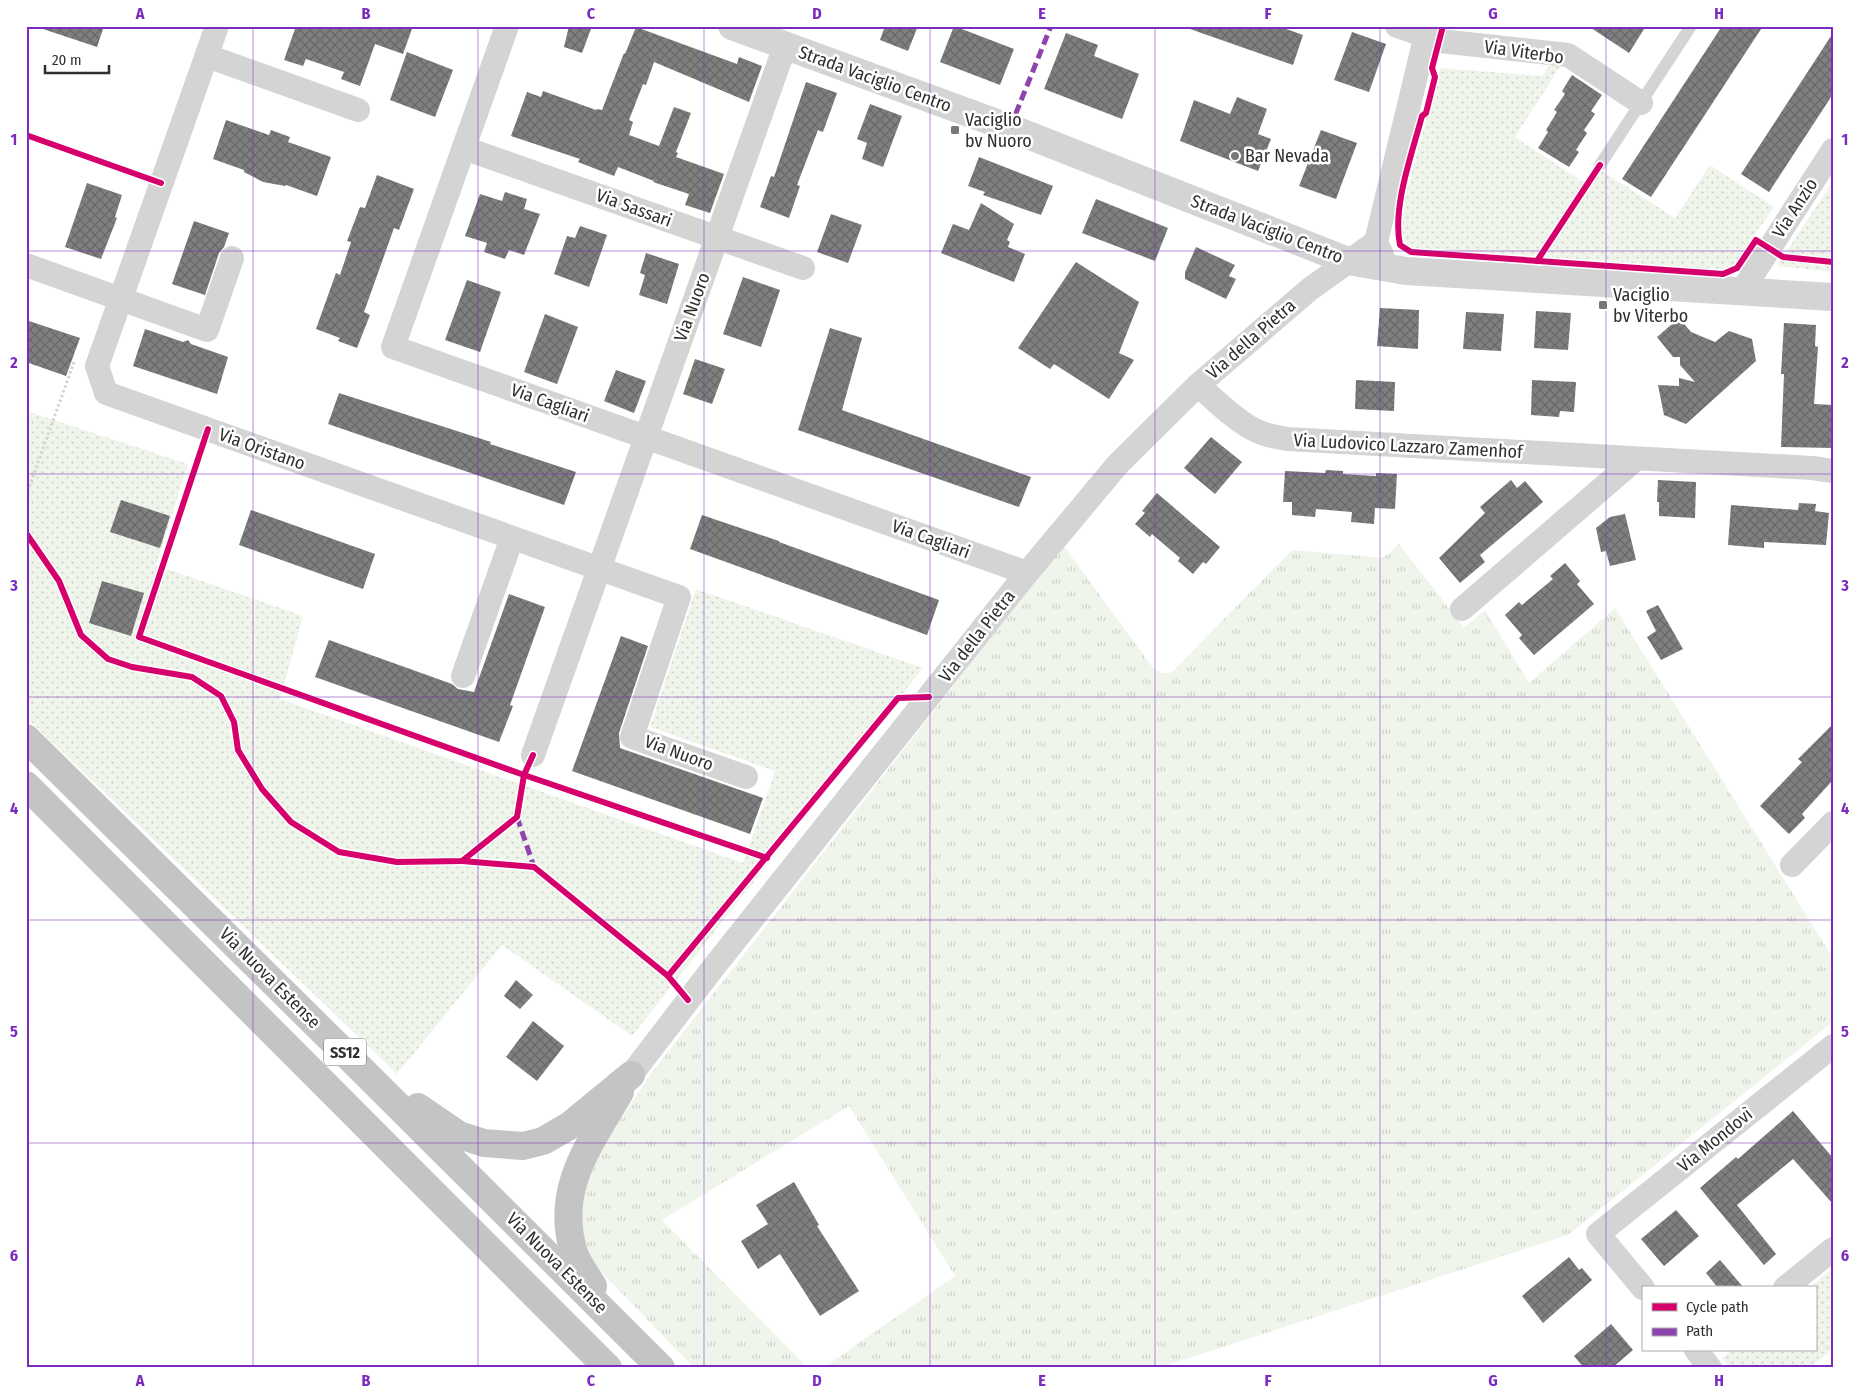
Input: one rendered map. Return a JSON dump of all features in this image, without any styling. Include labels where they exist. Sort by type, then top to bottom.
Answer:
[{"type":"highway","name":"Via Nuova Estense","points":[[26,738],[661,1368]]},
{"type":"highway","name":"Via Nuova Estense","points":[[26,785],[608,1368]]},
{"type":"highway","points":[[356,1064],[459,1135],[484,1143],[524,1146],[543,1141],[569,1126],[631,1074]]},
{"type":"highway","points":[[610,1316],[574,1253],[569,1220],[572,1186],[580,1160],[631,1074]]},
{"type":"street","name":"Via Oristano","points":[[217,26],[97,366],[106,393],[599,569]]},
{"type":"street","name":"Via Cagliari","points":[[507,26],[393,347],[1027,573]]},
{"type":"street","name":"Via Viterbo","points":[[1397,26],[1426,31],[1440,41],[1568,55],[1641,102]]},
{"type":"street","name":"Strada Vaciglio Centro","points":[[737,27],[784,46],[1010,128],[1348,261],[1406,271],[1833,297]]},
{"type":"street","points":[[1388,268],[1376,242],[1426,31]]},
{"type":"street","name":"Via Nuoro","points":[[533,755],[784,46]]},
{"type":"street","points":[[207,56],[358,110]]},
{"type":"street","name":"Via Sassari","points":[[464,148],[803,268]]},
{"type":"street","name":"Via Anzio","points":[[1742,291],[1833,150]]},
{"type":"street","points":[[1348,261],[1376,242]]},
{"type":"street","points":[[26,266],[207,330],[232,258]]},
{"type":"street","name":"Via della Pietra","points":[[631,1074],[1027,573],[1118,464],[1198,385],[1310,288],[1348,261]]},
{"type":"street","name":"Via Ludovico Lazzaro Zamenhof","points":[[1198,385],[1255,431],[1272,437],[1314,441],[1812,468],[1833,472]]},
{"type":"street","points":[[1462,610],[1636,459]]},
{"type":"street","points":[[463,676],[512,538]]},
{"type":"street","name":"Via Nuoro","points":[[599,569],[679,597],[632,736],[746,778]]},
{"type":"street","points":[[1792,865],[1833,823]]},
{"type":"street","name":"Via Mondovì","points":[[1642,1287],[1598,1234],[1833,1046]]},
{"type":"street","points":[[1787,1286],[1833,1249]]},
{"type":"lane","points":[[1600,165],[1691,26]]},
{"type":"path","points":[[26,496],[76,356]]},
{"type":"green space","points":[[1553,60],[1561,65],[1515,137],[1583,182],[1594,166],[1675,218],[1710,165],[1774,207],[1734,265],[1722,270],[1412,248],[1405,242],[1401,234],[1406,193],[1440,68],[1542,76]]},
{"type":"green space","points":[[1833,181],[1833,272],[1777,266]]},
{"type":"green space","points":[[26,411],[188,464],[156,565],[303,616],[280,699],[743,863],[775,771],[650,727],[696,589],[923,668],[632,1036],[502,945],[397,1074],[26,717]]},
{"type":"green space","points":[[1399,544],[1464,628],[1485,610],[1529,683],[1615,608],[1833,958],[1833,1022],[1568,1235],[1158,1368],[823,1368],[955,1276],[849,1106],[662,1220],[808,1368],[694,1368],[583,1253],[577,1218],[590,1165],[650,1075],[1063,545],[1153,668],[1167,673],[1175,669],[1292,550],[1383,558]]},
{"type":"green space","points":[[1833,1268],[1833,1349],[1809,1368],[1730,1368],[1722,1358],[1730,1352],[1816,1352],[1816,1286],[1811,1286]]},
{"type":"building","points":[[44,26],[104,26],[97,47],[43,29]]},
{"type":"building","points":[[296,26],[413,26],[403,54],[375,44],[360,86],[341,79],[344,72],[306,59],[303,66],[284,60]]},
{"type":"building","points":[[569,26],[592,26],[582,53],[564,47]]},
{"type":"building","points":[[885,26],[918,26],[908,51],[880,40]]},
{"type":"building","points":[[954,26],[1014,49],[1000,85],[940,62]]},
{"type":"building","points":[[1190,26],[1278,26],[1303,35],[1293,65],[1190,29]]},
{"type":"building","points":[[1588,26],[1646,26],[1629,53]]},
{"type":"building","points":[[1722,26],[1763,26],[1651,197],[1622,179]]},
{"type":"building","points":[[636,27],[737,64],[739,57],[762,66],[749,102],[654,62],[646,85],[643,84],[629,120],[633,122],[629,135],[659,146],[674,107],[691,113],[676,152],[678,153],[676,157],[724,174],[710,213],[685,205],[689,194],[653,182],[618,167],[614,176],[578,162],[580,159],[511,136],[527,92],[541,97],[543,91],[596,110],[602,110]]},
{"type":"building","points":[[1352,32],[1386,44],[1369,92],[1334,80]]},
{"type":"building","points":[[1066,33],[1098,45],[1094,56],[1139,74],[1122,119],[1044,89]]},
{"type":"building","points":[[1833,33],[1833,94],[1769,192],[1741,174]]},
{"type":"building","points":[[407,52],[453,70],[435,117],[390,100]]},
{"type":"building","points":[[1572,75],[1602,95],[1591,111],[1595,114],[1584,130],[1587,133],[1576,150],[1579,152],[1569,167],[1538,148],[1557,112],[1554,110],[1565,94],[1562,91]]},
{"type":"building","points":[[806,82],[837,93],[823,132],[818,130],[797,185],[800,186],[789,218],[760,207],[771,176],[774,177]]},
{"type":"building","points":[[1237,97],[1267,109],[1258,134],[1271,139],[1258,171],[1180,141],[1194,100],[1230,114]]},
{"type":"building","points":[[870,104],[902,116],[883,167],[862,159],[867,143],[857,139]]},
{"type":"building","points":[[226,120],[269,135],[271,130],[290,137],[288,142],[331,157],[317,196],[286,185],[263,182],[244,172],[244,170],[213,159]]},
{"type":"building","points":[[1321,130],[1357,143],[1336,199],[1299,186]]},
{"type":"building","points":[[979,157],[1053,186],[1041,215],[983,195],[985,192],[968,186]]},
{"type":"building","points":[[377,175],[414,189],[399,230],[394,228],[364,312],[370,315],[357,348],[338,341],[340,338],[316,329],[336,273],[340,275],[351,242],[347,241],[360,207],[365,208]]},
{"type":"building","points":[[87,183],[122,195],[115,217],[117,218],[101,259],[65,247]]},
{"type":"building","points":[[505,192],[527,199],[524,209],[540,214],[524,255],[509,250],[505,259],[484,252],[487,243],[465,236],[480,194],[502,201]]},
{"type":"building","points":[[1096,199],[1168,228],[1155,261],[1082,233]]},
{"type":"building","points":[[981,203],[1014,224],[1007,240],[1010,242],[1008,247],[1025,254],[1014,282],[941,253],[953,224],[969,230]]},
{"type":"building","points":[[831,214],[862,225],[848,263],[817,252]]},
{"type":"building","points":[[194,221],[229,233],[224,247],[219,253],[205,295],[172,284]]},
{"type":"building","points":[[580,226],[607,235],[589,287],[554,274],[567,236],[575,238]]},
{"type":"building","points":[[1196,247],[1235,265],[1229,276],[1236,279],[1226,299],[1185,279],[1185,272]]},
{"type":"building","points":[[646,253],[679,264],[667,304],[639,295],[645,275],[640,273]]},
{"type":"building","points":[[1076,262],[1139,302],[1119,353],[1134,360],[1109,399],[1054,364],[1050,369],[1018,348]]},
{"type":"building","points":[[743,277],[780,290],[761,347],[723,334]]},
{"type":"building","points":[[467,280],[501,292],[480,352],[445,340]]},
{"type":"building","points":[[1380,308],[1419,310],[1418,349],[1377,346]]},
{"type":"building","points":[[1536,311],[1571,313],[1568,350],[1534,348]]},
{"type":"building","points":[[1466,312],[1504,314],[1501,351],[1463,349]]},
{"type":"building","points":[[545,314],[578,327],[557,384],[524,372]]},
{"type":"building","points":[[1679,318],[1691,332],[1715,342],[1729,331],[1752,339],[1756,361],[1686,424],[1664,415],[1658,385],[1679,386],[1679,378],[1695,382],[1680,365],[1680,357],[1673,357],[1657,337]]},
{"type":"building","points":[[26,320],[80,338],[66,376],[26,362]]},
{"type":"building","points":[[1784,323],[1816,325],[1815,346],[1818,347],[1814,404],[1833,405],[1833,448],[1781,447],[1784,374],[1781,374]]},
{"type":"building","points":[[830,328],[862,338],[842,410],[1031,477],[1019,507],[798,430]]},
{"type":"building","points":[[145,329],[183,342],[188,340],[191,344],[228,357],[217,394],[133,366]]},
{"type":"building","points":[[695,359],[725,369],[712,404],[683,394]]},
{"type":"building","points":[[616,370],[646,381],[634,413],[604,401]]},
{"type":"building","points":[[1356,380],[1395,382],[1394,411],[1355,409]]},
{"type":"building","points":[[1532,380],[1576,382],[1574,412],[1560,411],[1559,417],[1531,415]]},
{"type":"building","points":[[339,393],[491,442],[490,444],[576,472],[564,505],[328,424]]},
{"type":"building","points":[[1211,437],[1242,462],[1215,494],[1184,468]]},
{"type":"building","points":[[1326,470],[1343,471],[1343,474],[1376,476],[1376,473],[1397,474],[1395,509],[1375,508],[1374,524],[1351,522],[1352,512],[1316,509],[1315,517],[1292,515],[1292,502],[1283,502],[1285,471],[1325,473]]},
{"type":"building","points":[[1511,480],[1517,488],[1525,481],[1543,502],[1480,555],[1485,562],[1460,583],[1439,558],[1485,513],[1480,507]]},
{"type":"building","points":[[1658,480],[1696,482],[1695,518],[1659,516],[1659,502],[1657,502]]},
{"type":"building","points":[[1157,493],[1220,547],[1206,564],[1203,562],[1193,574],[1178,561],[1180,558],[1152,534],[1150,537],[1135,524],[1145,513],[1142,511]]},
{"type":"building","points":[[121,500],[170,516],[160,548],[110,532]]},
{"type":"building","points":[[1799,503],[1816,504],[1815,511],[1829,513],[1826,545],[1764,542],[1764,548],[1728,545],[1731,505],[1798,510]]},
{"type":"building","points":[[251,510],[375,554],[363,589],[239,545]]},
{"type":"building","points":[[1625,514],[1636,560],[1610,566],[1606,551],[1601,552],[1596,528],[1610,517]]},
{"type":"building","points":[[702,515],[779,541],[939,600],[927,635],[690,549]]},
{"type":"building","points":[[1565,563],[1580,581],[1577,584],[1594,604],[1534,655],[1519,638],[1522,635],[1505,615],[1519,602],[1522,605],[1553,579],[1550,576]]},
{"type":"building","points":[[102,581],[144,593],[131,636],[89,623]]},
{"type":"building","points":[[509,594],[545,607],[510,705],[513,706],[499,742],[315,677],[329,640],[452,684],[458,689],[474,692]]},
{"type":"building","points":[[1658,605],[1683,649],[1661,660],[1647,637],[1656,631],[1646,611]]},
{"type":"building","points":[[621,636],[648,646],[619,733],[620,748],[763,798],[750,834],[572,771]]},
{"type":"building","points":[[1833,724],[1833,780],[1802,814],[1805,818],[1789,834],[1760,806],[1802,762],[1798,759]]},
{"type":"building","points":[[516,980],[533,995],[520,1009],[504,996]]},
{"type":"building","points":[[533,1021],[564,1046],[537,1081],[506,1057]]},
{"type":"building","points":[[1793,1111],[1833,1158],[1833,1204],[1793,1159],[1737,1205],[1776,1254],[1764,1265],[1700,1188],[1736,1157],[1738,1159]]},
{"type":"building","points":[[794,1182],[819,1225],[817,1226],[859,1291],[820,1316],[780,1254],[758,1269],[741,1241],[768,1224],[756,1205]]},
{"type":"building","points":[[1676,1210],[1699,1236],[1664,1266],[1641,1239]]},
{"type":"building","points":[[1569,1257],[1579,1270],[1582,1268],[1592,1280],[1543,1323],[1522,1296]]},
{"type":"building","points":[[1720,1260],[1742,1286],[1716,1286],[1706,1273]]},
{"type":"building","points":[[1611,1324],[1633,1350],[1612,1368],[1584,1368],[1574,1356]]},
{"type":"marked path","points":[[1010,128],[1051,26]]},
{"type":"marked path","points":[[517,817],[534,867]]},
{"type":"cycle path","points":[[1443,26],[1432,68],[1435,77],[1426,113],[1422,116],[1413,147],[1401,198],[1398,230],[1400,245],[1411,252],[1723,274],[1737,268],[1756,240],[1783,257],[1833,262]]},
{"type":"cycle path","points":[[26,135],[161,183]]},
{"type":"cycle path","points":[[1537,261],[1600,165]]},
{"type":"cycle path","points":[[208,429],[139,637],[524,775],[767,858]]},
{"type":"cycle path","points":[[26,533],[59,581],[81,635],[108,659],[132,667],[192,677],[221,696],[234,722],[238,750],[262,789],[291,822],[339,852],[397,862],[462,861],[517,817],[524,775],[533,755]]},
{"type":"cycle path","points":[[668,976],[898,698],[929,697]]},
{"type":"cycle path","points":[[462,861],[534,867],[668,976],[688,1000]]},
{"type":"place","name":"Vaciglio bv Nuoro","points":[[955,130]]},
{"type":"place","name":"Bar Nevada","points":[[1235,156]]},
{"type":"place","name":"Vaciglio bv Viterbo","points":[[1603,305]]}]
